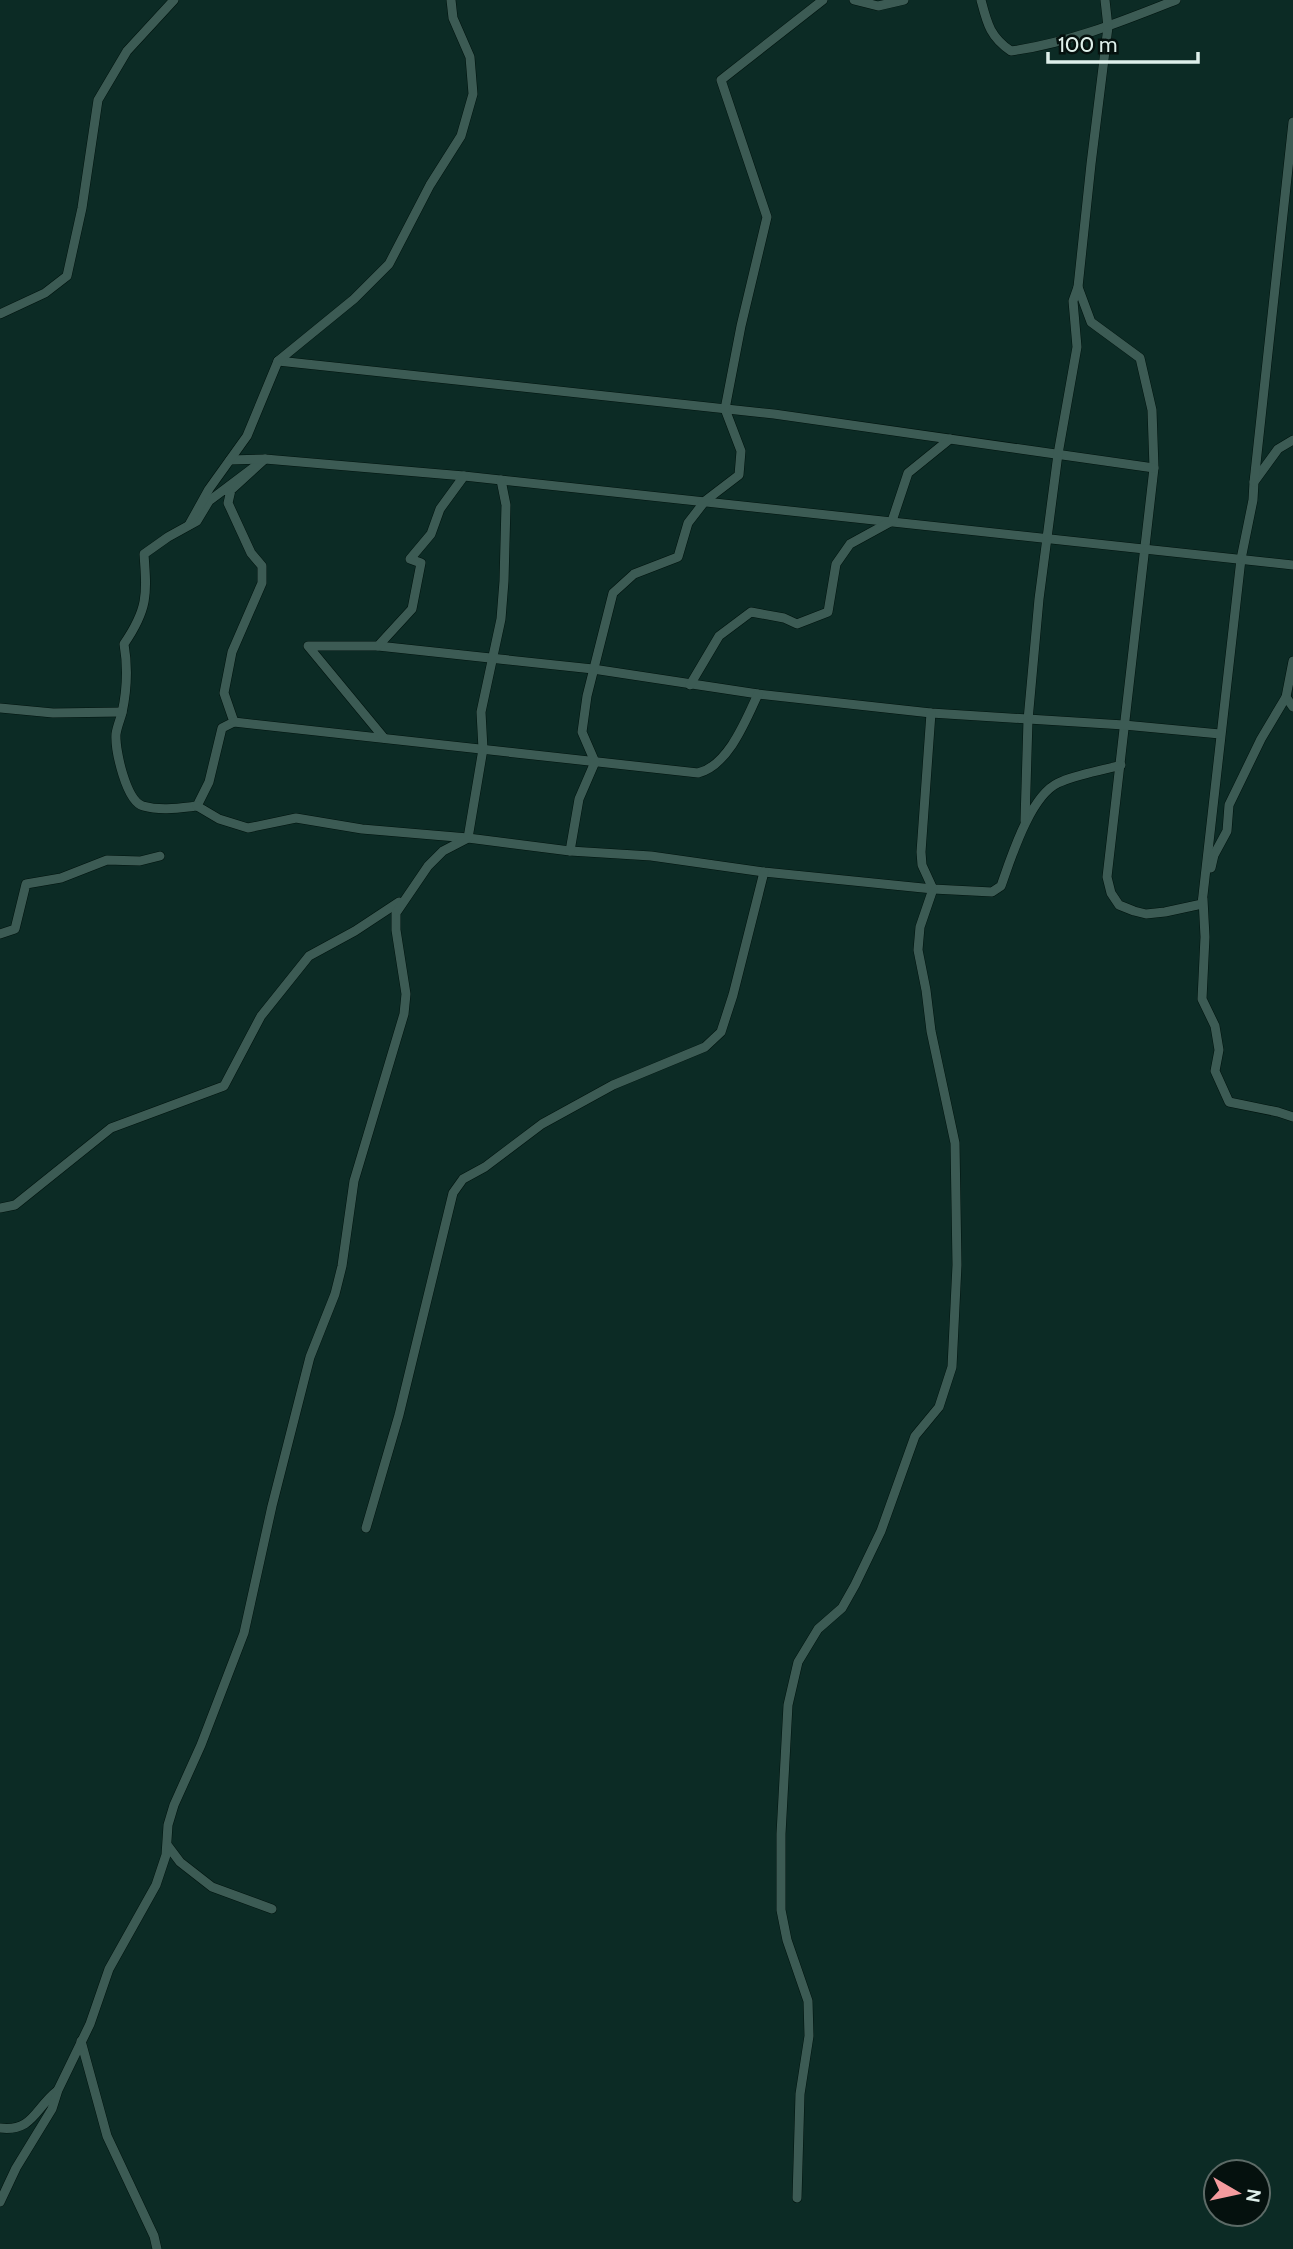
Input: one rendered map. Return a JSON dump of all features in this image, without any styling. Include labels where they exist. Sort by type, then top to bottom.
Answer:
[{"type":"street","points":[[0,314],[45,293],[67,276],[82,208],[98,100],[127,51],[174,0]]},
{"type":"street","points":[[188,526],[209,489],[247,436],[278,361],[354,299],[389,264],[430,185],[461,136],[473,94],[470,57],[453,18],[451,0]]},
{"type":"street","points":[[570,851],[579,799],[595,762],[582,732],[593,669],[613,593],[634,574],[678,557],[688,523],[705,500],[739,475],[741,451],[725,409],[741,326],[767,217],[722,80],[823,0]]},
{"type":"street","points":[[854,0],[878,6],[904,0]]},
{"type":"street","points":[[981,0],[987,23],[997,41],[1011,51],[1033,48],[1108,27],[1176,0]]},
{"type":"street","points":[[1025,822],[1028,720],[1046,537],[1077,347],[1073,301],[1078,286],[1108,27],[1105,0]]},
{"type":"street","points":[[1293,122],[1253,500],[1241,559],[1202,904],[1205,937],[1202,999],[1215,1026],[1219,1050],[1215,1071],[1229,1102],[1293,1117]]},
{"type":"street","points":[[1078,286],[1091,322],[1140,358],[1152,410],[1154,468],[1121,765],[1107,858],[1107,877],[1111,893],[1119,905],[1134,911],[1146,914],[1202,904]]},
{"type":"street","points":[[278,361],[725,409],[1154,468]]},
{"type":"street","points":[[690,685],[719,636],[751,612],[784,618],[797,624],[828,612],[836,564],[850,544],[892,521],[908,473],[950,439]]},
{"type":"street","points":[[1254,482],[1278,449],[1293,440]]},
{"type":"street","points":[[230,460],[265,459],[464,476],[1293,565]]},
{"type":"street","points":[[265,459],[209,501],[198,521],[144,554],[146,601],[136,626],[124,644],[128,667],[116,735],[123,778],[132,798],[141,806],[166,809],[197,806],[219,819],[248,828],[296,818],[362,830],[468,838],[570,851],[651,856],[764,872],[992,892],[1001,886],[1025,822],[1044,795],[1056,784],[1121,765]]},
{"type":"street","points":[[234,722],[223,693],[232,652],[262,583],[262,566],[251,553],[228,503],[230,490],[265,459]]},
{"type":"street","points":[[378,646],[412,609],[421,563],[411,559],[431,534],[440,509],[464,476]]},
{"type":"street","points":[[468,838],[482,750],[481,712],[487,674],[501,619],[507,538],[506,505],[501,480]]},
{"type":"street","points":[[384,738],[308,646],[378,646],[493,658],[593,669],[758,694],[931,713],[1220,734]]},
{"type":"street","points":[[1202,904],[1214,855],[1227,831],[1229,805],[1261,739],[1286,697],[1293,661]]},
{"type":"street","points":[[197,806],[209,782],[222,728],[234,722],[686,773],[710,770],[732,745],[758,694]]},
{"type":"street","points":[[1286,697],[1293,707]]},
{"type":"street","points":[[0,708],[53,713],[122,712]]},
{"type":"street","points":[[797,2198],[800,2094],[809,2036],[808,2001],[787,1940],[780,1910],[788,1705],[798,1662],[818,1629],[842,1608],[855,1585],[881,1531],[915,1436],[939,1407],[952,1367],[957,1253],[955,1143],[930,1031],[918,950],[920,927],[933,888],[922,865],[921,852],[931,713]]},
{"type":"street","points":[[0,1208],[15,1205],[111,1128],[224,1086],[261,1016],[309,956],[386,912],[403,898],[443,851],[468,838]]},
{"type":"street","points":[[0,934],[15,929],[26,884],[61,878],[107,860],[140,861],[160,856]]},
{"type":"street","points":[[366,1528],[399,1415],[453,1193],[463,1179],[485,1167],[542,1124],[613,1085],[705,1047],[721,1032],[764,872]]},
{"type":"street","points":[[0,2202],[16,2168],[52,2109],[58,2090],[90,2024],[109,1969],[156,1885],[166,1855],[168,1825],[174,1805],[201,1745],[244,1633],[272,1506],[310,1357],[340,1275],[355,1181],[404,1014],[405,994],[396,913],[403,898]]},
{"type":"street","points":[[167,1844],[180,1862],[212,1886],[272,1909]]},
{"type":"street","points":[[81,2041],[107,2136],[154,2236],[157,2249]]},
{"type":"street","points":[[0,2128],[8,2129],[30,2123],[48,2098],[58,2090]]}]
